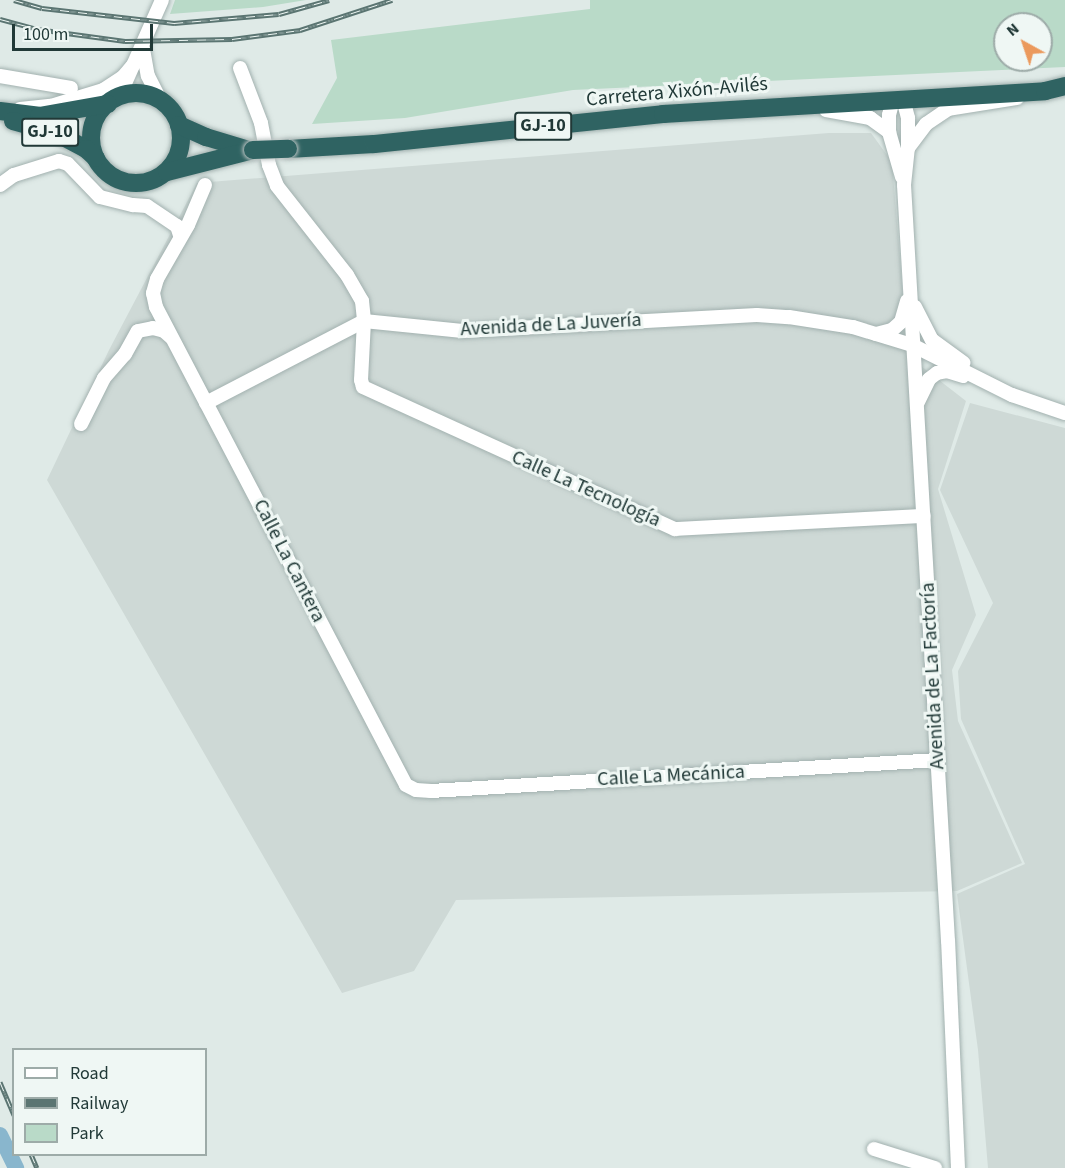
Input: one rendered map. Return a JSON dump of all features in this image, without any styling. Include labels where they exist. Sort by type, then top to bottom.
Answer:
[{"type":"highway","name":"Carretera Xixón-Avilés","points":[[167,172],[252,151],[374,144],[663,114],[1045,90],[1065,86]]},
{"type":"highway","name":"GJ-10","points":[[0,113],[39,116],[114,100],[133,93],[160,100],[171,110],[179,125]]},
{"type":"highway","name":"GJ-10","points":[[96,158],[91,142],[93,126],[99,113],[114,100]]},
{"type":"highway","name":"GJ-10","points":[[0,113],[56,134],[86,149],[108,173],[122,181],[138,183],[154,180],[167,172]]},
{"type":"highway","name":"Carretera Xixón-Avilés","points":[[179,125],[206,137],[252,151]]},
{"type":"highway","points":[[167,172],[176,158],[181,141],[179,125]]},
{"type":"street","points":[[114,100],[140,54],[156,1]]},
{"type":"street","points":[[140,54],[160,100]]},
{"type":"street","points":[[0,113],[51,106],[103,90],[123,77],[140,54]]},
{"type":"street","points":[[207,403],[364,321],[362,301],[347,275],[280,191],[269,165],[261,123],[240,68]]},
{"type":"street","points":[[0,76],[71,88]]},
{"type":"street","points":[[908,148],[926,124],[948,109],[1004,102],[1045,90]]},
{"type":"street","name":"Avenida de La Factoría","points":[[898,99],[889,115],[889,132],[904,185]]},
{"type":"street","name":"Avenida de La Factoría","points":[[898,99],[908,118],[904,185],[938,760],[958,1168]]},
{"type":"street","points":[[798,105],[870,118],[889,132]]},
{"type":"street","points":[[1,183],[14,175],[59,161],[68,164],[100,197],[147,206],[177,226],[180,235]]},
{"type":"street","name":"Calle La Cantera","points":[[205,185],[188,225],[180,235],[153,292],[156,308],[406,785]]},
{"type":"street","points":[[876,334],[892,330],[901,322],[909,288]]},
{"type":"street","points":[[909,288],[919,319],[932,340],[985,381],[1012,395],[1065,413]]},
{"type":"street","name":"Avenida de La Juvería","points":[[364,321],[462,331],[757,315],[789,317],[853,327],[912,345],[985,381]]},
{"type":"street","name":"Calle La Tecnología","points":[[364,321],[361,380],[363,387],[675,529],[924,516]]},
{"type":"street","points":[[81,424],[104,378],[125,354],[138,331],[153,328],[171,337]]},
{"type":"street","points":[[916,408],[922,390],[937,373],[947,371],[985,381]]},
{"type":"street","name":"Calle La Mecánica","points":[[406,785],[416,790],[431,791],[938,760]]},
{"type":"street","points":[[874,1149],[935,1168]]},
{"type":"shaded area","points":[[829,133],[871,133],[892,162],[908,356],[966,401],[938,489],[976,615],[952,670],[958,721],[1022,863],[957,891],[456,900],[414,971],[342,993],[47,480],[109,350],[197,183]]},
{"type":"shaded area","points":[[970,403],[1065,428],[1065,1168],[988,1168],[978,1050],[957,894],[1025,864],[961,719],[958,671],[993,603],[940,490]]},
{"type":"green space","points":[[175,0],[306,0],[263,7],[170,14]]},
{"type":"green space","points":[[590,0],[1065,0],[1065,67],[1053,68],[1053,12],[993,12],[993,70],[573,90],[405,118],[312,124],[337,78],[331,40],[590,9]]},
{"type":"waterway","points":[[0,1135],[16,1168]]},
{"type":"railway","points":[[14,0],[42,8],[174,23],[279,14],[329,0]]},
{"type":"railway","points":[[0,19],[37,29],[125,41],[232,39],[300,30],[392,0]]},
{"type":"railway","points":[[0,1082],[12,1110]]},
{"type":"railway","points":[[32,1156],[37,1168]]}]
